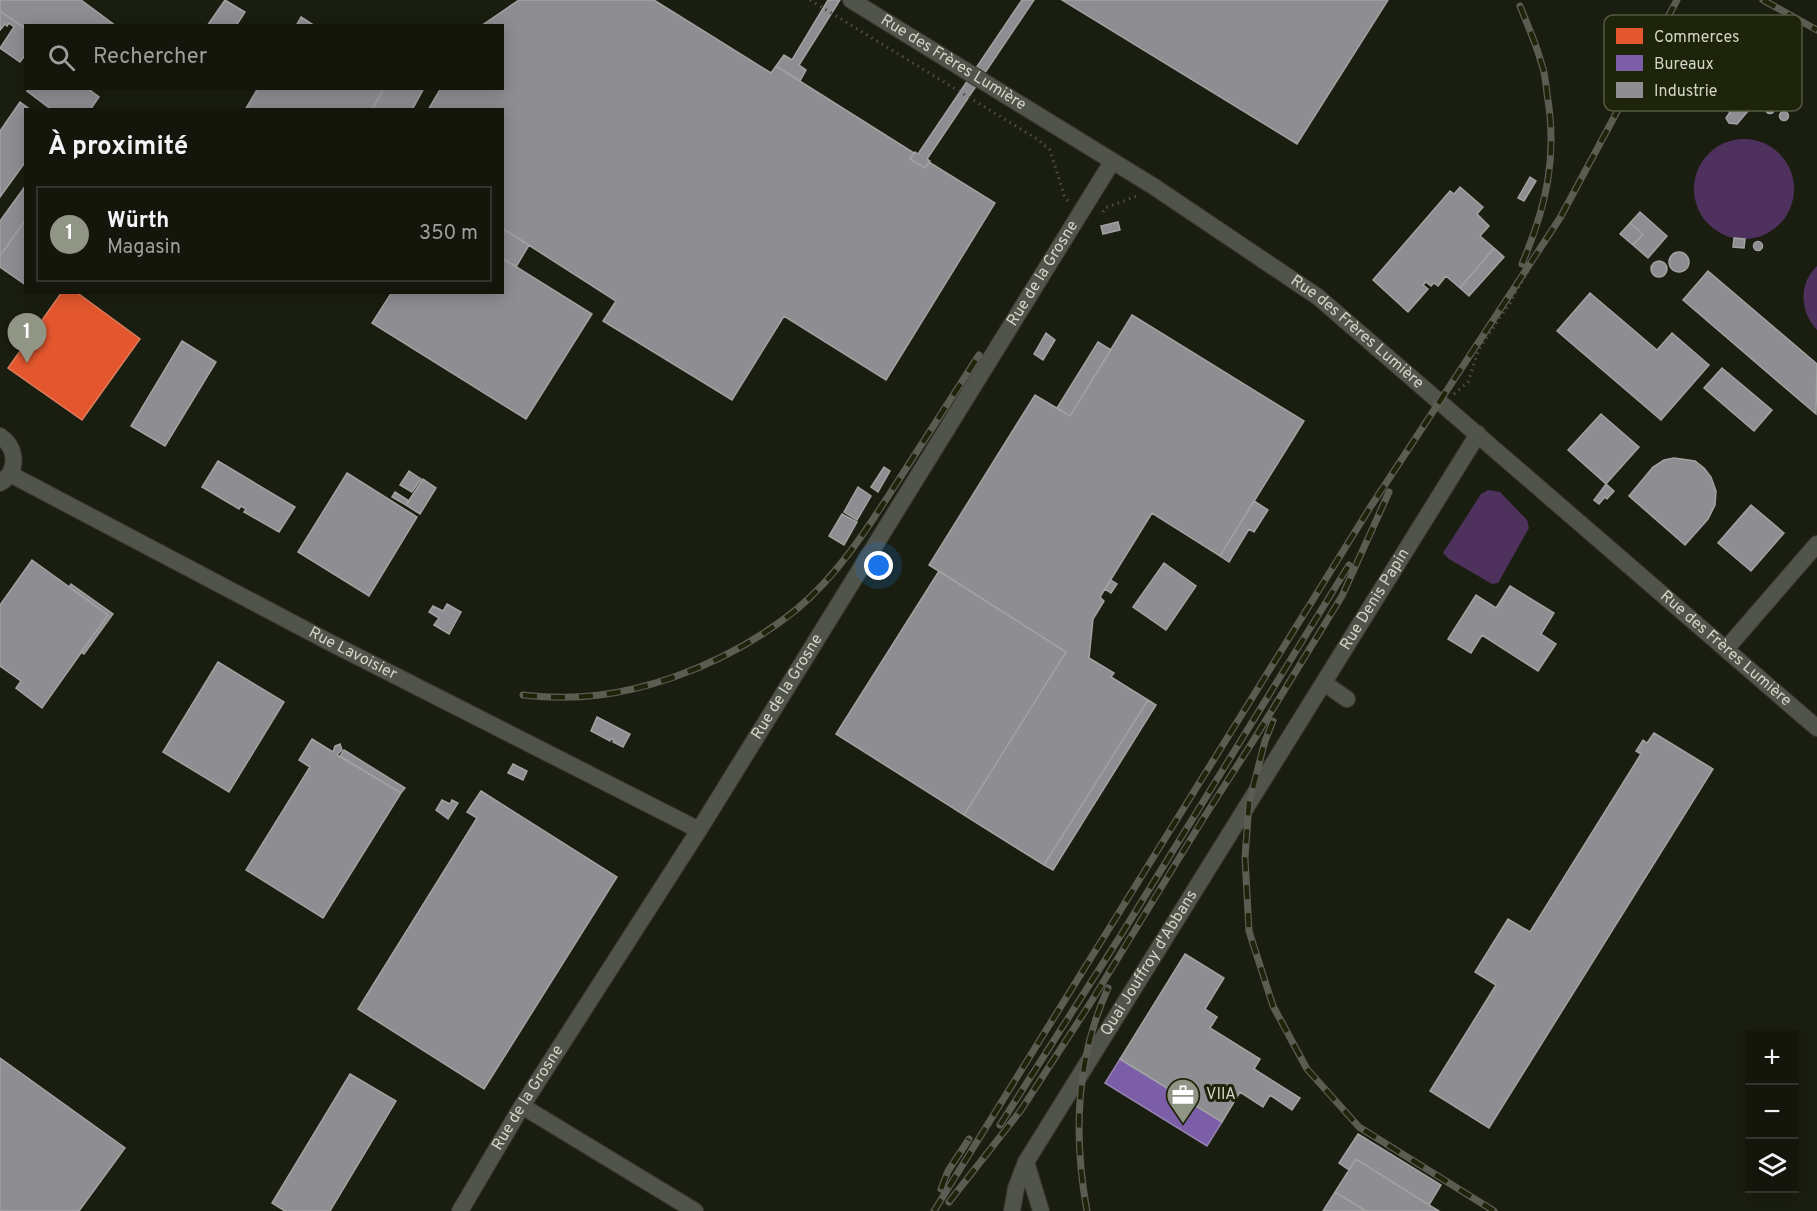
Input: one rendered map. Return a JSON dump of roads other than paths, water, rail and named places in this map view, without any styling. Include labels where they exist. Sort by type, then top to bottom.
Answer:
[{"type":"street","name":"Rue des Frères Lumière","points":[[851,0],[1153,186],[1318,297],[1817,728]]},
{"type":"street","name":"Rue de la Grosne","points":[[460,1211],[522,1107],[699,830],[1112,162]]},
{"type":"street","name":"Rue Denis Papin","points":[[1273,765],[1478,434]]},
{"type":"street","points":[[0,436],[12,448],[14,457],[5,478]]},
{"type":"street","name":"Rue Lavoisier","points":[[5,478],[699,830]]},
{"type":"street","points":[[1726,649],[1817,544]]},
{"type":"street","points":[[1324,683],[1347,699]]},
{"type":"street","name":"Quai Jouffroy d'Abbans","points":[[1012,1211],[1016,1188],[1026,1162],[1273,765]]},
{"type":"street","points":[[522,1107],[695,1211]]},
{"type":"street","points":[[1026,1162],[1041,1211]]},
{"type":"railway","points":[[1669,15],[1677,0]]},
{"type":"railway","points":[[1763,0],[1790,15]]},
{"type":"railway","points":[[1520,6],[1534,41],[1546,82],[1551,139],[1548,181],[1538,222],[1522,264]]},
{"type":"railway","points":[[1802,22],[1817,30]]},
{"type":"railway","points":[[934,1211],[1371,506],[1560,218],[1617,111]]},
{"type":"railway","points":[[523,695],[581,697],[618,692],[655,683],[691,671],[723,656],[783,620],[826,581],[852,549],[979,355]]},
{"type":"railway","points":[[949,1202],[1021,1110],[1255,738],[1342,596],[1389,492]]},
{"type":"railway","points":[[1000,1125],[1121,935],[1349,565]]},
{"type":"railway","points":[[1273,721],[1265,741],[1249,803],[1245,858],[1249,931],[1273,1006],[1307,1069],[1359,1127],[1494,1211]]},
{"type":"railway","points":[[1087,1211],[1080,1154],[1080,1098],[1089,1042],[1108,988]]},
{"type":"railway","points":[[941,1189],[948,1171],[969,1139]]},
{"type":"place","name":"Würth","points":[[27,363]]},
{"type":"place","name":"VIIA","points":[[1183,1124]]}]
